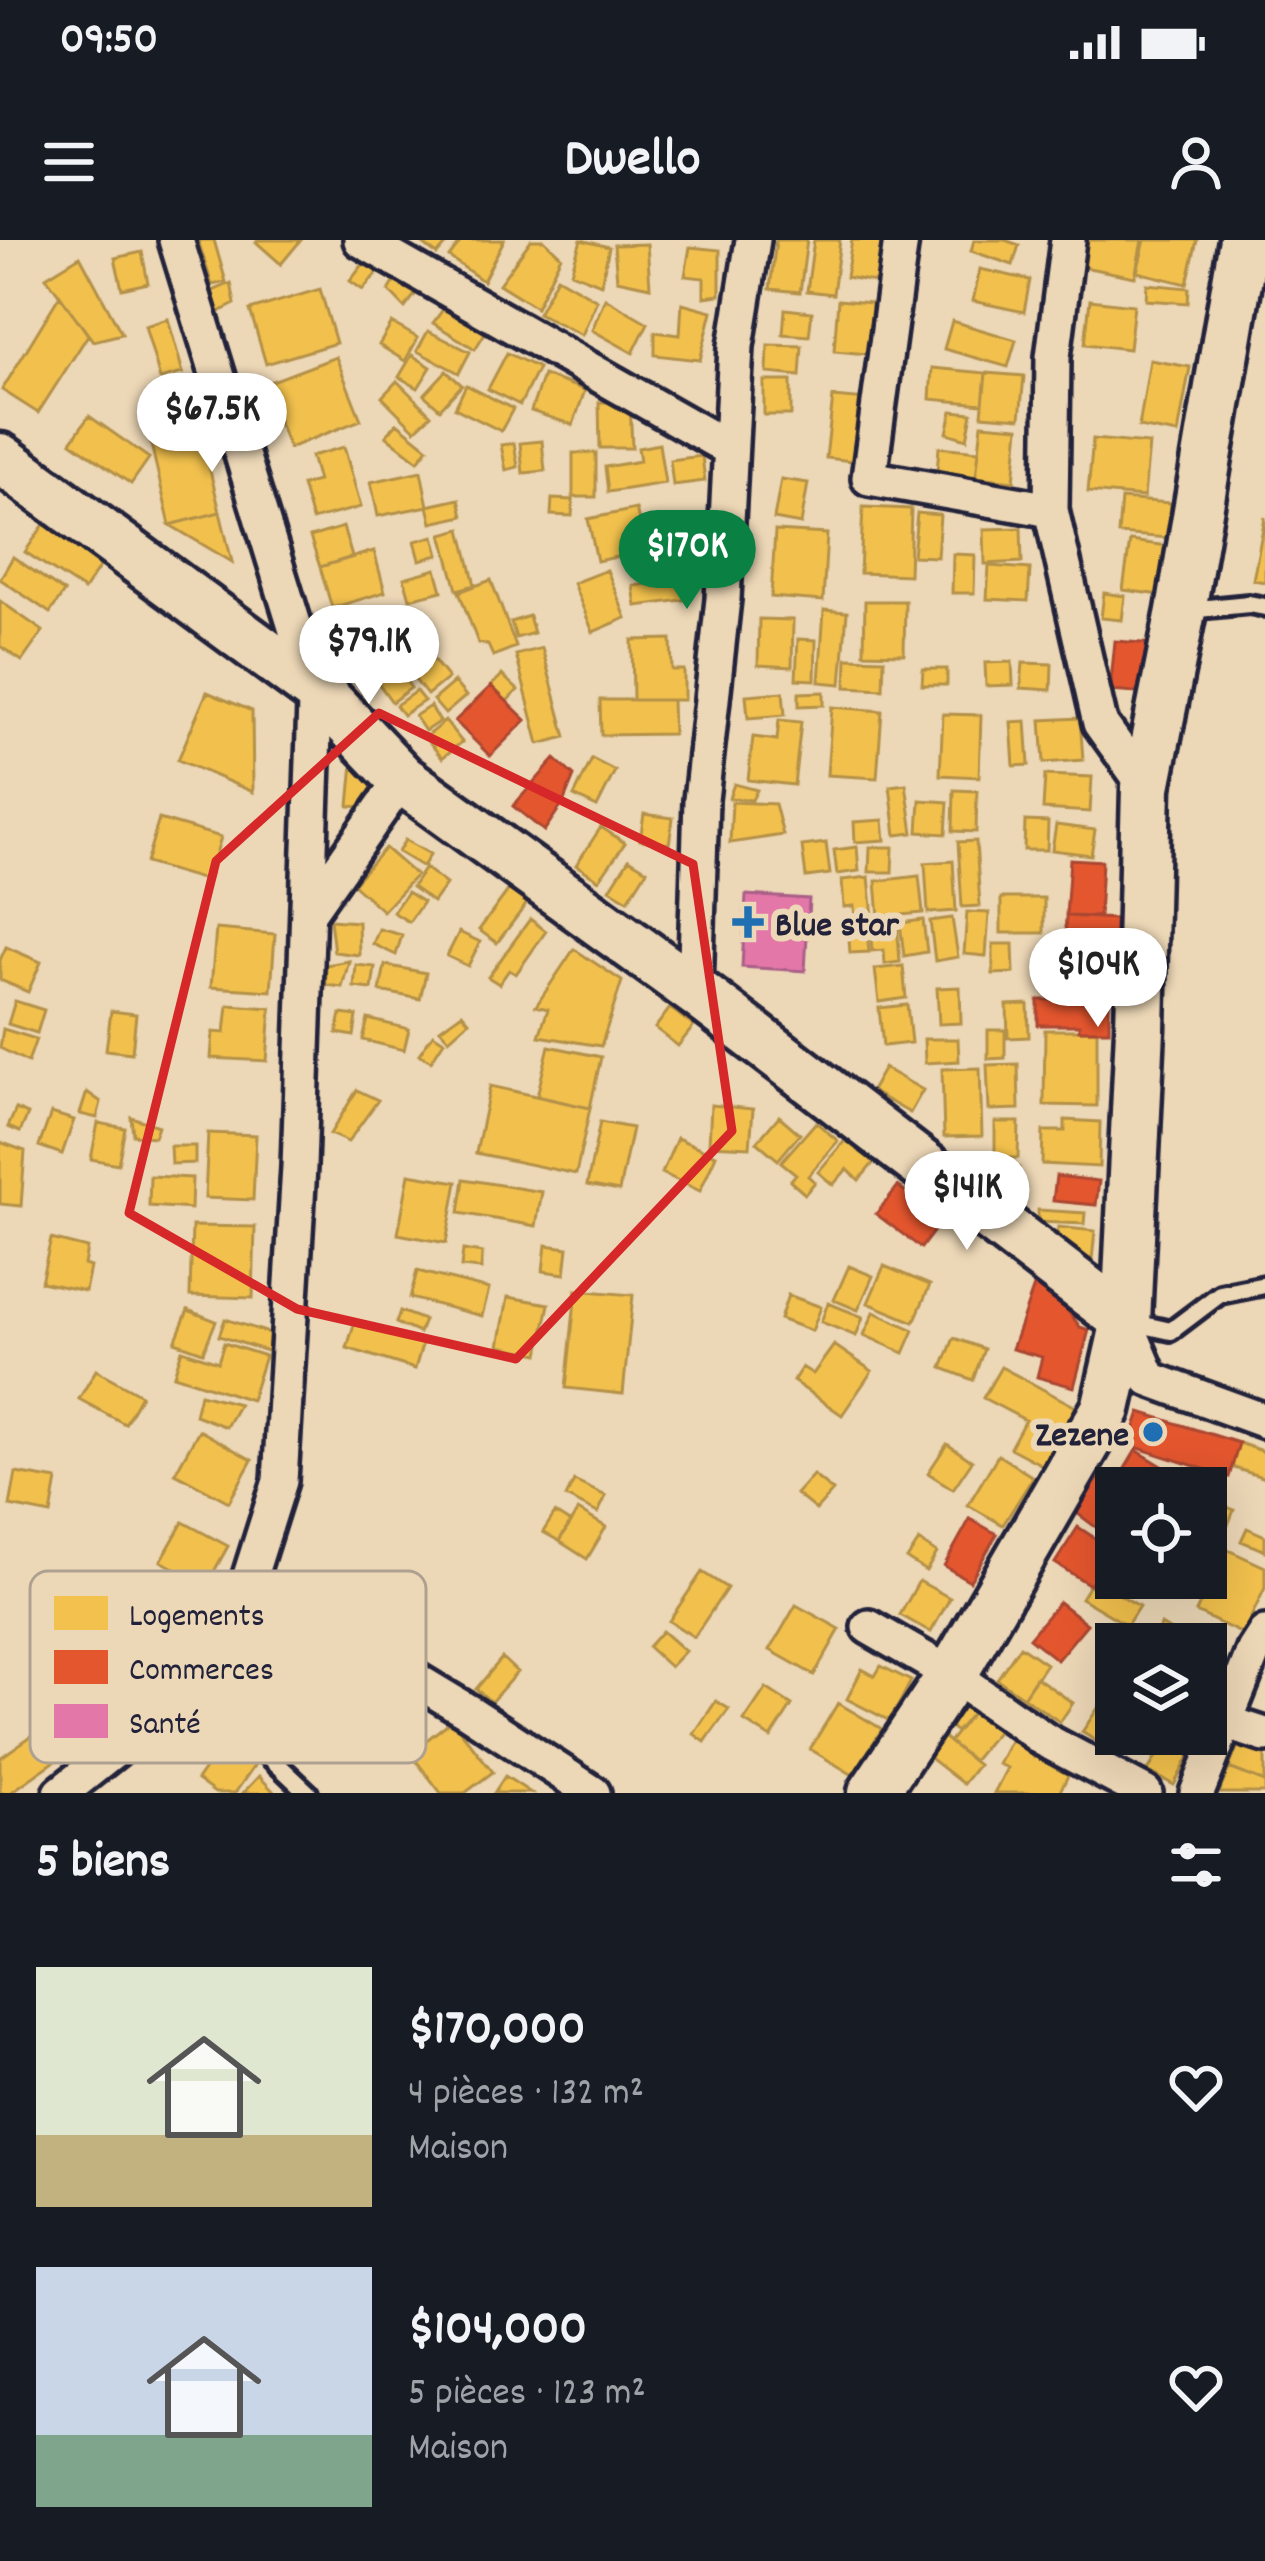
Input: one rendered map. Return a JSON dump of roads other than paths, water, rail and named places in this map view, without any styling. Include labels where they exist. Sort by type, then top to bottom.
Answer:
[{"type":"main road","points":[[873,1793],[952,1675],[1106,1409],[1126,1321],[1146,787],[1244,240]]},
{"type":"main road","points":[[0,458],[319,697],[401,779],[695,991],[1126,1321]]},
{"type":"street","points":[[176,240],[319,697],[280,1481],[251,1571]]},
{"type":"street","points":[[362,240],[730,449]]},
{"type":"street","points":[[695,991],[701,800],[723,599],[736,346],[753,240]]},
{"type":"street","points":[[901,240],[868,478],[1051,510]]},
{"type":"street","points":[[1068,240],[1053,357],[1051,510],[1100,723],[1146,787]]},
{"type":"street","points":[[310,911],[401,779]]},
{"type":"street","points":[[1126,1321],[1150,1379],[1265,1421]]},
{"type":"street","points":[[869,1627],[952,1675],[1045,1740],[1145,1793]]},
{"type":"street","points":[[1227,1718],[1261,1645]]},
{"type":"street","points":[[426,1686],[593,1793]]},
{"type":"street","points":[[1227,1723],[1265,1736]]},
{"type":"street","points":[[1197,1793],[1212,1755]]},
{"type":"street","points":[[61,1793],[99,1763]]},
{"type":"lane","points":[[1180,611],[1249,604],[1265,607]]},
{"type":"lane","points":[[1126,1321],[1171,1331],[1220,1294],[1265,1286]]},
{"type":"lane","points":[[276,1763],[308,1793]]},
{"type":"place","name":"Blue star","points":[[748,922]]},
{"type":"place","name":"Zezene","points":[[1153,1432]]}]
